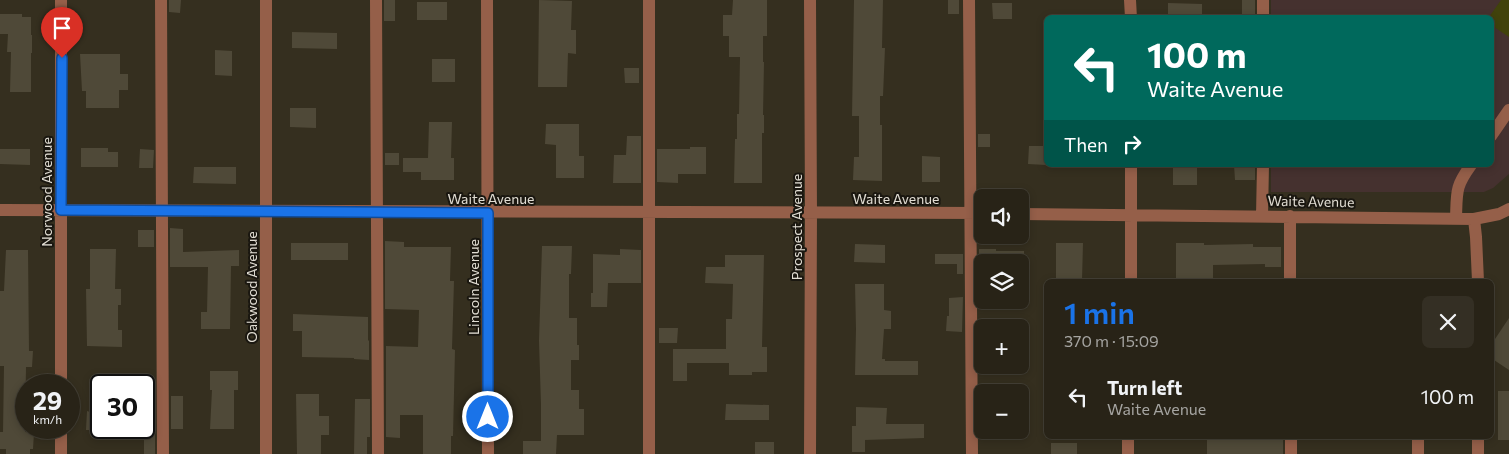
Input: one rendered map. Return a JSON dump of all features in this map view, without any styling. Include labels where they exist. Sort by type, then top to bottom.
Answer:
[{"type":"street","name":"Norwood Avenue","points":[[61,374],[62,0]]},
{"type":"street","points":[[161,0],[162,454]]},
{"type":"street","name":"Oakwood Avenue","points":[[266,0],[266,454]]},
{"type":"street","points":[[376,0],[378,454]]},
{"type":"street","name":"Lincoln Avenue","points":[[487,0],[488,454]]},
{"type":"street","points":[[649,0],[649,454]]},
{"type":"street","name":"Prospect Avenue","points":[[810,0],[812,213],[810,454]]},
{"type":"street","points":[[969,0],[976,189]]},
{"type":"street","points":[[1130,0],[1130,15]]},
{"type":"street","points":[[1263,0],[1263,15]]},
{"type":"street","points":[[1494,132],[1509,110]]},
{"type":"street","points":[[1131,167],[1131,279]]},
{"type":"street","points":[[1262,167],[1262,216]]},
{"type":"street","points":[[1456,218],[1456,191],[1461,179],[1470,167]]},
{"type":"street","name":"Waite Avenue","points":[[1029,214],[1474,219],[1499,214],[1509,209]]},
{"type":"street","name":"Waite Avenue","points":[[0,210],[974,213]]},
{"type":"street","points":[[1290,216],[1290,279]]},
{"type":"street","points":[[1474,219],[1478,279]]},
{"type":"street","points":[[972,454],[976,244]]},
{"type":"street","points":[[61,439],[61,454]]},
{"type":"street","points":[[1128,439],[1128,454]]},
{"type":"street","points":[[1291,439],[1291,454]]},
{"type":"street","points":[[1418,439],[1418,454]]},
{"type":"street","points":[[1478,439],[1478,454]]},
{"type":"shaded area","points":[[1271,0],[1509,0],[1509,174],[1493,188],[1484,192],[1271,192],[1271,167],[1494,167],[1494,15],[1271,15]]},
{"type":"shaded area","points":[[1501,0],[1509,0],[1509,37],[1494,27],[1494,15],[1490,15]]},
{"type":"building","points":[[169,0],[181,0],[180,13],[169,12]]},
{"type":"building","points":[[384,0],[395,0],[395,21],[384,21]]},
{"type":"building","points":[[539,0],[572,1],[571,30],[576,30],[576,54],[568,53],[567,87],[538,87]]},
{"type":"building","points":[[733,0],[767,0],[767,36],[763,36],[764,133],[762,133],[762,183],[734,183],[735,139],[737,139],[737,114],[739,114],[740,57],[729,57],[729,36],[723,36],[723,15],[732,15]]},
{"type":"building","points":[[854,0],[883,0],[882,48],[885,48],[883,96],[880,96],[882,181],[853,180],[854,157],[859,157],[859,116],[852,116]]},
{"type":"building","points":[[948,0],[959,0],[959,14],[948,14]]},
{"type":"building","points":[[1242,0],[1255,0],[1255,15],[1242,15]]},
{"type":"building","points":[[417,2],[447,2],[447,20],[417,20]]},
{"type":"building","points":[[992,3],[1012,3],[1012,19],[993,19]]},
{"type":"building","points":[[1168,3],[1202,4],[1202,15],[1168,15]]},
{"type":"building","points":[[0,14],[22,14],[22,17],[31,17],[31,92],[10,92],[11,52],[7,52],[8,34],[0,34]]},
{"type":"building","points":[[292,32],[337,33],[337,49],[292,48]]},
{"type":"building","points":[[215,50],[232,51],[232,76],[215,75]]},
{"type":"building","points":[[80,54],[120,54],[120,74],[128,74],[128,90],[119,90],[119,108],[86,108],[86,91],[82,91]]},
{"type":"building","points":[[432,59],[455,59],[455,82],[432,82]]},
{"type":"building","points":[[624,68],[639,68],[639,83],[625,83]]},
{"type":"building","points":[[290,108],[316,108],[316,128],[290,127]]},
{"type":"building","points":[[429,122],[452,122],[451,158],[454,158],[454,180],[421,180],[421,172],[403,172],[403,158],[428,158]]},
{"type":"building","points":[[546,124],[579,124],[579,156],[584,156],[584,178],[556,178],[556,145],[545,144]]},
{"type":"building","points":[[978,134],[990,134],[990,147],[978,147]]},
{"type":"building","points":[[627,136],[641,136],[641,183],[613,183],[614,155],[626,155]]},
{"type":"building","points":[[1029,146],[1044,146],[1044,165],[1028,164]]},
{"type":"building","points":[[690,147],[706,147],[706,174],[678,174],[678,183],[657,182],[657,149],[690,149]]},
{"type":"building","points":[[81,148],[108,148],[108,152],[118,152],[118,167],[81,167]]},
{"type":"building","points":[[0,149],[30,149],[30,165],[0,164]]},
{"type":"building","points":[[140,149],[154,150],[153,168],[139,168]]},
{"type":"building","points":[[385,153],[399,153],[399,165],[385,165]]},
{"type":"building","points":[[922,156],[940,157],[940,182],[922,182]]},
{"type":"building","points":[[194,167],[236,167],[236,184],[193,183]]},
{"type":"building","points":[[1173,167],[1197,167],[1197,185],[1173,185]]},
{"type":"building","points":[[1234,167],[1255,167],[1255,180],[1235,180]]},
{"type":"building","points":[[170,228],[183,229],[183,252],[239,250],[239,266],[231,266],[230,329],[201,329],[201,312],[207,312],[208,267],[170,267]]},
{"type":"building","points":[[138,230],[154,230],[154,247],[138,247]]},
{"type":"building","points":[[385,241],[404,242],[404,247],[451,247],[450,281],[454,281],[452,349],[455,350],[451,454],[423,454],[423,415],[400,415],[400,438],[386,437],[386,346],[418,347],[419,310],[385,309]]},
{"type":"building","points":[[291,243],[348,243],[348,260],[291,260]]},
{"type":"building","points":[[1056,243],[1083,243],[1082,279],[1056,279]]},
{"type":"building","points":[[1176,243],[1204,243],[1204,245],[1253,244],[1253,247],[1281,247],[1281,267],[1265,267],[1265,264],[1213,265],[1213,279],[1176,279]]},
{"type":"building","points":[[855,244],[885,245],[885,263],[854,262]]},
{"type":"building","points":[[542,246],[572,246],[571,274],[569,274],[569,318],[577,318],[579,360],[571,360],[571,390],[579,390],[579,409],[584,409],[584,435],[557,435],[556,454],[523,454],[523,441],[541,441],[539,341]]},
{"type":"building","points":[[90,249],[116,249],[115,289],[121,289],[121,305],[118,305],[118,330],[122,330],[122,347],[87,346],[86,289],[90,289]]},
{"type":"building","points":[[620,249],[641,250],[641,283],[608,283],[607,307],[591,307],[593,254],[620,255]]},
{"type":"building","points":[[979,249],[1024,251],[1024,254],[979,254]]},
{"type":"building","points":[[6,250],[28,250],[29,351],[33,351],[32,367],[26,367],[26,374],[15,374],[15,439],[34,439],[33,449],[30,449],[30,454],[6,454],[6,449],[0,449],[0,432],[3,432],[4,366],[0,366],[0,291],[4,291]]},
{"type":"building","points":[[935,254],[963,254],[963,274],[957,274],[957,264],[935,264]]},
{"type":"building","points":[[725,255],[764,255],[762,347],[767,347],[767,372],[752,372],[752,375],[729,375],[729,363],[687,363],[687,381],[673,381],[673,349],[726,349],[726,319],[732,319],[733,284],[705,283],[706,267],[725,267]]},
{"type":"building","points":[[855,284],[884,284],[884,310],[891,311],[891,329],[884,329],[882,359],[885,359],[885,361],[918,361],[918,375],[855,375]]},
{"type":"building","points":[[963,297],[962,332],[946,331],[947,316],[949,316],[949,298]]},
{"type":"building","points":[[293,314],[368,317],[369,360],[302,357],[302,331],[293,331]]},
{"type":"building","points":[[1509,318],[1509,370],[1494,360],[1494,340]]},
{"type":"building","points":[[659,328],[678,328],[677,343],[659,343]]},
{"type":"building","points":[[210,371],[238,371],[238,390],[234,390],[234,429],[210,429],[212,390],[210,390]]},
{"type":"building","points":[[1498,391],[1509,391],[1509,440],[1498,440]]},
{"type":"building","points":[[296,394],[319,394],[319,416],[329,416],[329,435],[321,435],[321,454],[297,454]]},
{"type":"building","points":[[171,396],[183,396],[183,429],[171,429]]},
{"type":"building","points":[[355,399],[370,399],[370,437],[367,437],[367,454],[354,454]]},
{"type":"building","points":[[726,404],[769,405],[769,420],[725,420]]},
{"type":"building","points":[[856,407],[887,408],[886,424],[924,424],[924,438],[865,440],[865,452],[852,452],[852,426],[856,426]]},
{"type":"building","points":[[87,411],[90,412],[90,430],[86,430]]},
{"type":"building","points":[[144,439],[155,439],[155,454],[144,454]]},
{"type":"building","points":[[1207,439],[1283,439],[1283,454],[1207,454]]},
{"type":"building","points":[[755,442],[774,442],[774,454],[755,454]]},
{"type":"building","points":[[1051,443],[1077,443],[1077,454],[1051,454]]},
{"type":"route","points":[[62,58],[61,210],[488,213],[488,417]]}]
